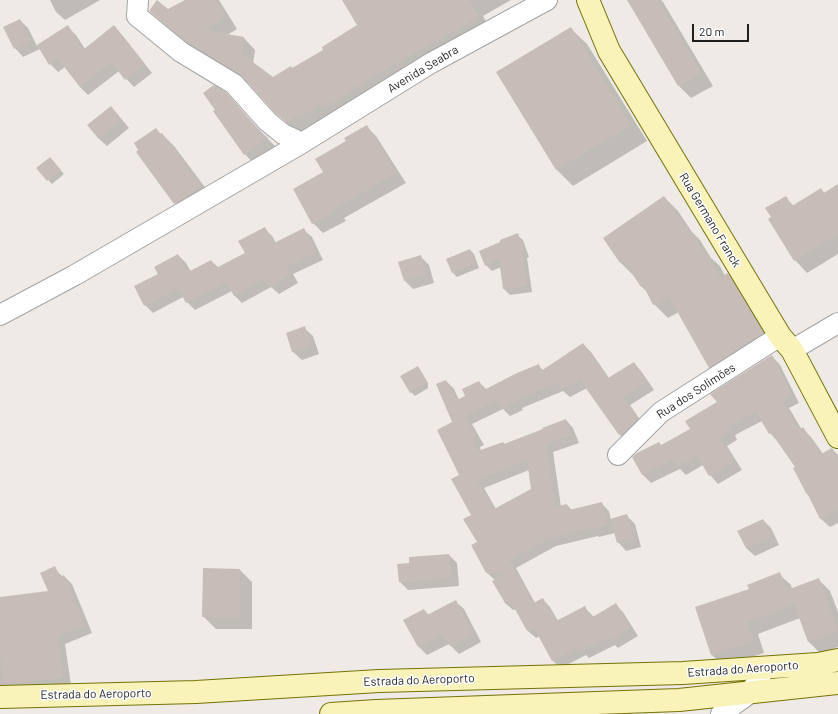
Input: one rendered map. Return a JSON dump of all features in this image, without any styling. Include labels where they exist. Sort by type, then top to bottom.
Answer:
[{"type":"main road","name":"Rua Germano Franck","points":[[588,0],[609,51],[786,343],[838,437]]},
{"type":"main road","name":"Estrada do Aeroporto","points":[[0,697],[196,692],[379,681],[683,673],[765,668],[828,662]]},
{"type":"main road","name":"Estrada do Aeroporto","points":[[331,714],[679,700],[838,683]]},
{"type":"street","points":[[138,0],[137,16],[181,52],[234,84],[266,121],[283,134],[302,143]]},
{"type":"street","name":"Avenida Seabra","points":[[0,315],[75,275],[302,143],[431,63],[547,0]]},
{"type":"street","name":"Rua dos Solimões","points":[[618,455],[661,412],[786,343],[838,323]]},
{"type":"street","points":[[721,714],[750,693],[765,668]]},
{"type":"building","points":[[157,0],[168,9],[185,0],[216,0],[226,17],[204,30],[244,37],[242,54],[273,77],[323,50],[322,47],[357,25],[342,0],[469,0],[479,17],[379,73],[324,108],[321,104],[298,118],[297,116],[287,122],[275,113],[240,74],[188,43],[149,11]]},
{"type":"building","points":[[627,0],[658,0],[701,73],[678,86]]},
{"type":"building","points":[[20,19],[31,41],[14,49],[3,27]]},
{"type":"building","points":[[68,25],[83,50],[114,25],[145,64],[125,80],[111,62],[80,87],[58,59],[49,65],[37,45]]},
{"type":"building","points":[[571,27],[631,125],[556,170],[496,72]]},
{"type":"building","points":[[214,85],[227,93],[258,129],[268,138],[244,155],[213,111],[215,110],[203,93]]},
{"type":"building","points":[[111,106],[122,120],[98,138],[87,125]]},
{"type":"building","points":[[367,125],[396,173],[335,208],[336,210],[312,224],[293,189],[323,172],[315,159],[346,141],[344,138]]},
{"type":"building","points":[[156,128],[160,134],[162,133],[201,186],[174,204],[136,152],[138,150],[134,143]]},
{"type":"building","points":[[50,157],[61,170],[47,181],[36,168]]},
{"type":"building","points":[[838,184],[838,234],[794,261],[768,219],[771,217],[765,208],[786,196],[792,206],[821,188],[824,193]]},
{"type":"building","points":[[664,196],[685,226],[686,225],[704,253],[706,251],[720,277],[728,273],[763,333],[709,368],[669,297],[653,305],[643,285],[641,287],[624,261],[620,263],[603,238]]},
{"type":"building","points":[[265,227],[274,243],[304,228],[316,253],[286,266],[291,275],[270,287],[265,278],[234,296],[226,282],[186,303],[178,288],[144,306],[134,286],[158,274],[154,267],[178,254],[188,272],[211,260],[216,268],[245,253],[238,241]]},
{"type":"building","points":[[518,233],[524,251],[522,252],[527,286],[503,289],[499,259],[485,266],[479,251]]},
{"type":"building","points":[[470,249],[476,264],[452,273],[446,259]]},
{"type":"building","points":[[421,255],[427,274],[404,281],[398,262]]},
{"type":"building","points":[[305,326],[311,345],[292,352],[286,333]]},
{"type":"building","points":[[583,343],[608,378],[634,362],[647,382],[623,397],[638,419],[626,431],[619,435],[580,380],[561,390],[557,383],[515,400],[516,402],[502,409],[497,400],[465,416],[476,437],[472,439],[478,451],[503,442],[504,444],[566,419],[571,435],[546,444],[555,507],[567,504],[569,510],[602,502],[608,525],[548,539],[509,560],[533,603],[543,598],[556,621],[585,606],[591,618],[616,603],[631,628],[609,641],[607,638],[580,651],[578,647],[552,661],[534,628],[527,631],[510,600],[505,603],[492,581],[507,573],[486,573],[471,545],[477,542],[463,519],[471,515],[451,479],[459,475],[437,430],[452,422],[436,384],[446,380],[457,400],[465,396],[462,389],[479,381],[484,390],[517,373],[539,364],[541,371]],"holes":[[[527,460],[531,489],[494,509],[477,480]]]},
{"type":"building","points":[[772,355],[792,395],[782,400],[799,430],[803,427],[821,454],[832,448],[838,459],[838,510],[820,519],[793,468],[795,467],[771,432],[769,434],[756,412],[727,426],[730,431],[719,437],[734,461],[709,476],[697,456],[677,467],[673,460],[642,475],[632,457],[659,442],[661,445],[690,429],[685,421],[717,402],[710,394]]},
{"type":"building","points":[[418,366],[427,382],[410,393],[400,376]]},
{"type":"building","points":[[627,514],[634,539],[617,543],[610,519]]},
{"type":"building","points":[[763,519],[772,536],[746,548],[737,531]]},
{"type":"building","points":[[449,554],[451,578],[399,582],[397,564],[409,563],[409,557]]},
{"type":"building","points":[[55,566],[60,577],[64,575],[85,625],[57,636],[63,678],[4,684],[0,654],[0,597],[48,591],[40,573]]},
{"type":"building","points":[[203,568],[240,569],[240,617],[202,617]]},
{"type":"building","points":[[780,572],[787,590],[819,578],[838,631],[808,642],[794,604],[747,623],[753,641],[711,655],[695,607],[749,589],[747,585]]},
{"type":"building","points":[[456,600],[474,634],[450,646],[443,634],[418,647],[403,620],[424,609],[427,615]]}]
